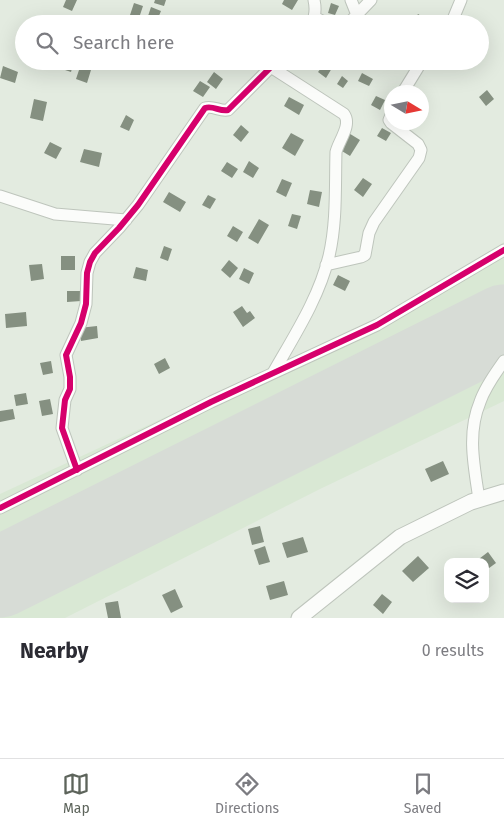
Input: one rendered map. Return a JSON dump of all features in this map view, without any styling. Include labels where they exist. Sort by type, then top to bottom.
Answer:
[{"type":"street","points":[[314,0],[316,9],[314,15]]},
{"type":"street","points":[[351,0],[357,15],[371,0]]},
{"type":"street","points":[[455,15],[461,0]]},
{"type":"street","points":[[77,470],[62,428],[65,400],[70,389],[66,355],[81,323],[86,304],[90,262],[138,206],[205,108],[228,110],[266,70]]},
{"type":"street","points":[[273,373],[312,305],[329,255],[335,206],[336,152],[348,123],[344,114],[276,70]]},
{"type":"street","points":[[407,85],[416,70]]},
{"type":"street","points":[[326,265],[365,255],[369,232],[374,222],[419,158],[421,150],[418,144],[400,130]]},
{"type":"street","points":[[0,196],[55,214],[126,220]]},
{"type":"street","points":[[0,508],[202,406],[377,325],[504,250]]},
{"type":"street","points":[[479,499],[472,436],[479,403],[485,389],[504,361]]},
{"type":"street","points":[[309,615],[400,537],[479,499],[504,492]]},
{"type":"shaded area","points":[[504,242],[504,401],[320,489],[65,618],[0,618],[0,494],[400,308]]},
{"type":"building","points":[[66,0],[77,0],[72,11],[63,7]]},
{"type":"building","points":[[155,0],[166,0],[164,6],[154,3]]},
{"type":"building","points":[[284,0],[298,0],[292,10],[282,4]]},
{"type":"building","points":[[134,3],[143,6],[140,15],[130,15]]},
{"type":"building","points":[[331,3],[339,6],[335,15],[328,13]]},
{"type":"building","points":[[151,7],[161,11],[159,15],[148,15]]},
{"type":"building","points":[[3,66],[18,72],[15,83],[0,78]]},
{"type":"building","points":[[79,70],[91,70],[87,83],[76,79]]},
{"type":"building","points":[[320,70],[331,70],[326,78],[318,72]]},
{"type":"building","points":[[214,72],[223,79],[216,89],[207,82]]},
{"type":"building","points":[[362,73],[373,79],[369,86],[358,81]]},
{"type":"building","points":[[342,76],[348,81],[343,88],[337,84]]},
{"type":"building","points":[[200,81],[210,87],[203,97],[193,91]]},
{"type":"building","points":[[487,90],[494,99],[486,106],[479,97]]},
{"type":"building","points":[[376,96],[384,100],[380,110],[371,105]]},
{"type":"building","points":[[289,97],[304,105],[299,115],[284,106]]},
{"type":"building","points":[[34,99],[47,102],[43,121],[30,118]]},
{"type":"building","points":[[126,115],[134,120],[129,131],[120,127]]},
{"type":"building","points":[[241,125],[249,132],[241,142],[233,135]]},
{"type":"building","points":[[382,128],[391,133],[386,141],[377,136]]},
{"type":"building","points":[[347,132],[360,140],[350,156],[337,148]]},
{"type":"building","points":[[291,133],[304,140],[295,156],[282,148]]},
{"type":"building","points":[[50,142],[62,148],[56,159],[44,153]]},
{"type":"building","points":[[84,149],[102,153],[99,167],[80,162]]},
{"type":"building","points":[[249,161],[259,168],[253,178],[243,172]]},
{"type":"building","points":[[227,162],[238,169],[232,178],[221,171]]},
{"type":"building","points":[[363,178],[372,184],[363,197],[354,190]]},
{"type":"building","points":[[282,179],[292,183],[286,197],[276,192]]},
{"type":"building","points":[[310,190],[322,192],[319,207],[307,204]]},
{"type":"building","points":[[169,192],[186,202],[180,212],[163,202]]},
{"type":"building","points":[[208,195],[216,199],[210,209],[202,205]]},
{"type":"building","points":[[292,214],[301,216],[297,229],[288,226]]},
{"type":"building","points":[[259,219],[269,225],[258,244],[248,238]]},
{"type":"building","points":[[233,226],[243,232],[237,242],[227,236]]},
{"type":"building","points":[[164,246],[172,249],[168,261],[160,258]]},
{"type":"building","points":[[61,256],[75,256],[75,270],[61,270]]},
{"type":"building","points":[[229,260],[238,268],[230,278],[221,270]]},
{"type":"building","points":[[42,264],[44,279],[31,281],[29,265]]},
{"type":"building","points":[[136,267],[148,270],[146,281],[133,278]]},
{"type":"building","points":[[244,268],[254,273],[249,284],[239,279]]},
{"type":"building","points":[[338,275],[350,281],[345,291],[333,285]]},
{"type":"building","points":[[67,291],[81,291],[81,301],[67,302]]},
{"type":"building","points":[[242,306],[247,313],[250,311],[255,318],[243,327],[233,312]]},
{"type":"building","points":[[26,312],[27,326],[6,328],[5,314]]},
{"type":"building","points":[[97,326],[98,338],[81,341],[79,328]]},
{"type":"building","points":[[165,358],[170,368],[159,374],[154,364]]},
{"type":"building","points":[[51,361],[53,373],[43,375],[40,363]]},
{"type":"building","points":[[26,393],[28,404],[16,406],[14,395]]},
{"type":"building","points":[[50,399],[53,414],[42,416],[39,401]]},
{"type":"building","points":[[13,409],[15,419],[0,422],[0,411]]},
{"type":"building","points":[[443,461],[449,474],[431,482],[425,469]]},
{"type":"building","points":[[260,526],[264,542],[252,545],[248,529]]},
{"type":"building","points":[[303,537],[308,552],[287,558],[282,543]]},
{"type":"building","points":[[265,546],[270,562],[259,565],[254,550]]},
{"type":"building","points":[[488,552],[496,563],[489,568],[489,558],[480,558]]},
{"type":"building","points":[[418,556],[429,568],[413,582],[402,571]]},
{"type":"building","points":[[284,581],[288,595],[270,600],[266,586]]},
{"type":"building","points":[[175,589],[183,607],[171,613],[162,595]]},
{"type":"building","points":[[382,594],[392,602],[383,614],[373,605]]},
{"type":"building","points":[[118,601],[121,618],[108,618],[105,603]]},
{"type":"runway","points":[[0,577],[504,325]]},
{"type":"cycle path","points":[[77,470],[62,428],[65,400],[70,389],[66,355],[81,323],[86,304],[87,273],[90,262],[95,253],[138,205],[205,108],[211,107],[228,110],[268,70]]},
{"type":"cycle path","points":[[0,508],[211,402],[377,325],[504,250]]}]
